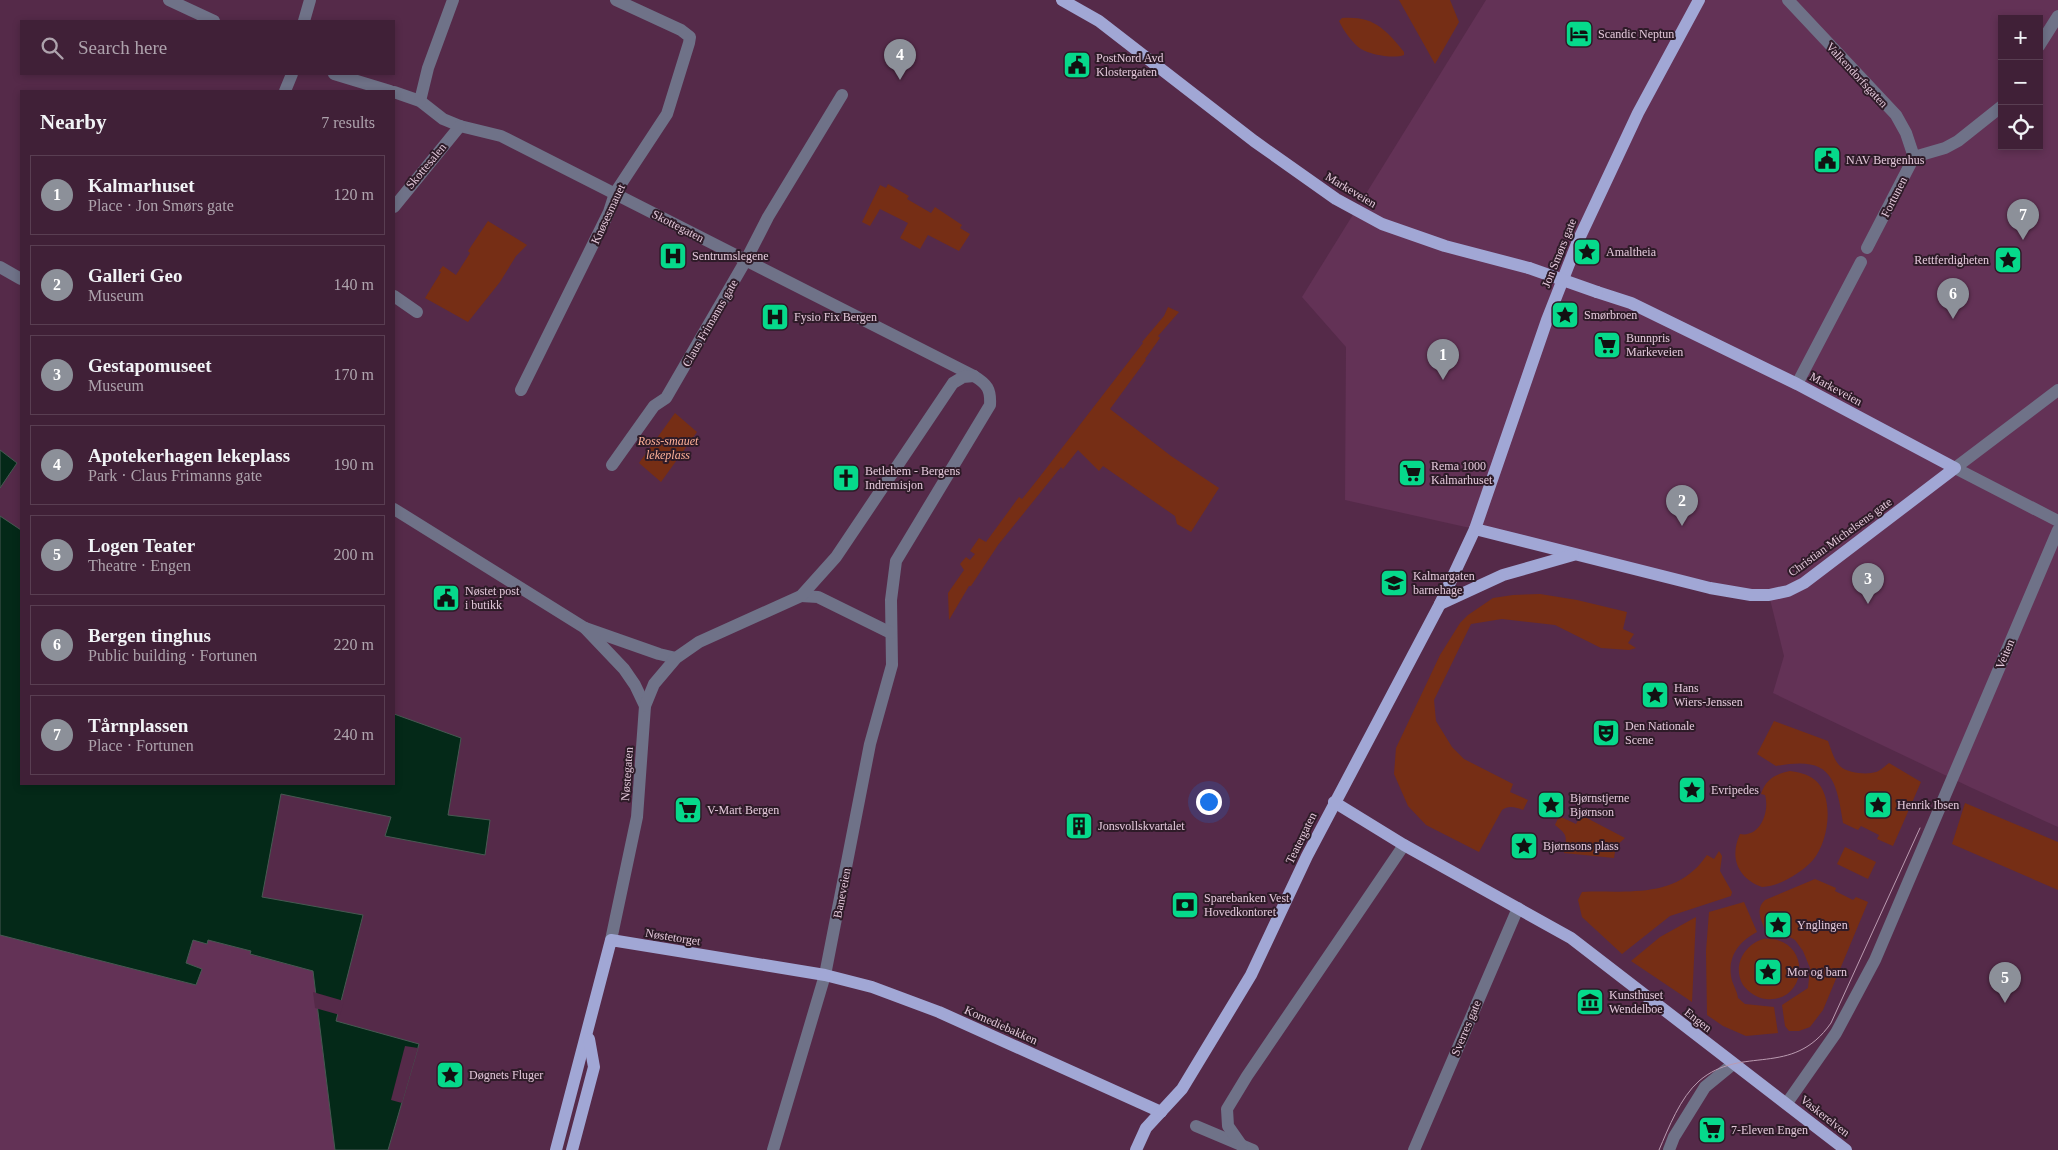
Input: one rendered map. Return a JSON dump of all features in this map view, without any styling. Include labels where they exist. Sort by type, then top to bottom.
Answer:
[{"type":"main road","name":"Markeveien","points":[[1062,0],[1099,21],[1184,88],[1329,195],[1382,224],[1445,246],[1529,268],[1631,302],[1797,384],[1955,468]]},
{"type":"main road","name":"Jon Smørs gate","points":[[1475,529],[1547,320],[1578,241],[1638,113],[1699,0]]},
{"type":"main road","name":"Christian Michelsens gate","points":[[1475,529],[1710,588],[1751,595],[1769,595],[1804,583],[1955,468]]},
{"type":"main road","name":"Teatergaten","points":[[1136,1150],[1146,1128],[1182,1089],[1251,976],[1334,802],[1440,604],[1475,529]]},
{"type":"main road","name":"Christian Michelsens gate","points":[[1440,604],[1503,575],[1526,567],[1575,555]]},
{"type":"main road","name":"Engen","points":[[1334,802],[1404,845],[1570,938],[1787,1104]]},
{"type":"main road","name":"Nøstetorget","points":[[611,940],[825,976]]},
{"type":"main road","points":[[556,1150],[588,1034],[611,940]]},
{"type":"main road","name":"Komediebakken","points":[[825,976],[872,987],[939,1012],[1161,1112]]},
{"type":"main road","points":[[572,1150],[594,1068],[588,1034]]},
{"type":"main road","name":"Vaskerelven","points":[[1787,1104],[1846,1150]]},
{"type":"street","points":[[169,0],[212,20]]},
{"type":"street","points":[[304,20],[310,0]]},
{"type":"street","points":[[420,101],[428,68],[453,0]]},
{"type":"street","name":"Knøsesmauet","points":[[521,390],[609,212],[615,193],[667,114],[690,37],[681,30],[616,0]]},
{"type":"street","name":"Valkendorfsgaten","points":[[1788,0],[1896,115],[1906,133],[1914,157]]},
{"type":"street","points":[[2043,40],[2058,16]]},
{"type":"street","points":[[285,90],[292,75]]},
{"type":"street","points":[[337,75],[387,90]]},
{"type":"street","name":"Skottegaten","points":[[395,92],[420,101],[443,119],[460,126],[501,136],[974,376],[986,384]]},
{"type":"street","name":"Claus Frimanns gate","points":[[612,465],[654,406],[666,398],[746,260],[768,217],[842,95]]},
{"type":"street","points":[[1914,157],[1945,148],[1958,141],[1998,109]]},
{"type":"street","name":"Skottesalen","points":[[395,204],[460,126]]},
{"type":"street","name":"Fortunen","points":[[1868,248],[1914,157]]},
{"type":"street","points":[[1797,384],[1860,262]]},
{"type":"street","points":[[0,267],[20,278]]},
{"type":"street","points":[[395,297],[417,312]]},
{"type":"street","points":[[645,706],[654,684],[676,658],[699,642],[801,596],[836,556],[952,383],[962,377],[974,376]]},
{"type":"street","name":"Baneveien","points":[[773,1150],[825,976],[870,744],[892,665],[893,652],[890,633],[896,561],[990,405],[990,394],[986,384]]},
{"type":"street","name":"Christian Michelsens gate","points":[[1955,468],[2058,390]]},
{"type":"street","name":"Markeveien","points":[[1955,468],[2058,521]]},
{"type":"street","points":[[395,510],[585,628],[676,658]]},
{"type":"street","name":"Veiten","points":[[1787,1104],[1836,1033],[1875,960],[2058,530]]},
{"type":"street","points":[[801,596],[818,597],[890,633]]},
{"type":"street","points":[[585,628],[624,669],[635,685],[645,706]]},
{"type":"street","name":"Nøstegaten","points":[[611,940],[637,817],[645,706]]},
{"type":"street","points":[[1247,1148],[1228,1126],[1227,1109],[1247,1076],[1404,845]]},
{"type":"street","name":"Sverres gate","points":[[1414,1150],[1518,908]]},
{"type":"street","points":[[1669,1150],[1674,1137],[1705,1087],[1733,1064]]},
{"type":"street","points":[[1196,1126],[1247,1148]]},
{"type":"shaded area","points":[[1486,0],[2058,0],[2058,827],[1773,693],[1784,656],[1769,595],[1345,500],[1346,347],[1302,297]]},
{"type":"shaded area","points":[[0,450],[17,463],[0,488]]},
{"type":"shaded area","points":[[0,516],[20,529],[20,785],[395,785],[395,714],[461,738],[448,815],[490,820],[485,855],[385,836],[391,817],[281,794],[262,897],[363,915],[336,1021],[419,1044],[388,1150],[335,1150],[313,971],[250,954],[251,951],[208,940],[207,944],[193,940],[186,963],[202,969],[196,985],[0,935]]},
{"type":"shaded area","points":[[0,935],[196,985],[201,969],[186,963],[193,940],[207,943],[208,940],[251,951],[251,955],[313,971],[335,1150],[0,1150]]},
{"type":"green space","points":[[1399,0],[1450,0],[1459,22],[1435,64]]},
{"type":"green space","points":[[1342,18],[1363,19],[1378,26],[1397,44],[1404,52],[1404,55],[1394,57],[1382,56],[1361,49],[1343,28],[1339,21]]},
{"type":"green space","points":[[888,184],[909,196],[907,199],[931,213],[935,207],[962,225],[960,228],[970,234],[959,251],[928,235],[920,249],[900,238],[908,223],[880,209],[870,226],[862,222],[880,185],[886,188]]},
{"type":"green space","points":[[488,221],[527,245],[516,256],[500,282],[468,322],[425,298],[443,266],[456,275],[470,253],[468,251]]},
{"type":"green space","points":[[1168,307],[1179,312],[1158,336],[1160,338],[1146,360],[1110,409],[1171,456],[1219,488],[1191,532],[1177,524],[1175,516],[1103,466],[1099,471],[1078,450],[1063,469],[1061,467],[998,545],[971,586],[969,586],[949,620],[948,593],[964,570],[960,564],[966,557],[970,560],[975,554],[970,551],[979,538],[986,542],[1019,497],[1022,499],[1164,316]]},
{"type":"green space","name":"Ross-smauet lekeplass","points":[[675,413],[697,432],[661,482],[639,463]]},
{"type":"green space","points":[[1540,594],[1577,600],[1627,612],[1623,629],[1634,634],[1628,643],[1636,648],[1629,650],[1601,648],[1555,625],[1502,619],[1471,624],[1434,700],[1436,721],[1452,747],[1464,759],[1513,784],[1510,792],[1528,800],[1523,810],[1507,807],[1502,810],[1479,852],[1426,825],[1408,806],[1394,774],[1396,748],[1440,655],[1460,623],[1468,615],[1493,598]]},
{"type":"green space","points":[[1774,721],[1828,741],[1836,762],[1848,771],[1872,773],[1879,771],[1889,763],[1921,782],[1893,846],[1877,839],[1879,835],[1861,826],[1858,830],[1843,823],[1833,781],[1819,767],[1808,764],[1776,766],[1757,754]]},
{"type":"green space","points":[[1790,771],[1809,776],[1821,788],[1827,808],[1826,831],[1818,852],[1808,865],[1783,881],[1762,887],[1742,873],[1738,866],[1735,851],[1740,834],[1753,832],[1758,828],[1765,816],[1765,795],[1761,794],[1768,781]]},
{"type":"green space","points":[[1965,803],[2058,842],[2058,890],[1952,844]]},
{"type":"green space","points":[[1581,815],[1625,838],[1616,846],[1614,858],[1564,853],[1566,837],[1555,825],[1559,816],[1576,824]]},
{"type":"green space","points":[[1845,847],[1876,862],[1868,879],[1837,864]]},
{"type":"green space","points":[[1719,851],[1722,856],[1720,871],[1732,892],[1731,896],[1670,916],[1622,954],[1582,917],[1578,900],[1582,892],[1641,891],[1669,885],[1682,879],[1694,870],[1707,855],[1714,859]]},
{"type":"green space","points":[[1815,879],[1836,888],[1835,891],[1853,900],[1856,897],[1868,902],[1823,1010],[1810,1027],[1799,1031],[1789,1031],[1785,1026],[1782,1005],[1808,988],[1810,968],[1803,951],[1795,940],[1781,932],[1765,930],[1760,907],[1765,900]]},
{"type":"green space","points":[[1744,902],[1757,932],[1745,940],[1733,955],[1731,962],[1732,979],[1738,998],[1745,1004],[1774,1007],[1778,1033],[1746,1036],[1723,1026],[1707,1015],[1706,951],[1709,912]]},
{"type":"green space","points":[[1696,917],[1692,1002],[1631,961],[1660,937]]},
{"type":"green space","points":[[1763,939],[1779,941],[1790,947],[1797,957],[1799,969],[1797,981],[1791,991],[1781,997],[1766,999],[1759,997],[1743,985],[1740,978],[1739,964],[1745,951]],"holes":[[[1767,959],[1776,961],[1780,970],[1777,978],[1769,982],[1760,980],[1756,971],[1759,963]]]},
{"type":"pier","points":[[313,992],[344,1001],[340,1015],[315,1008]]},
{"type":"pier","points":[[405,1046],[418,1048],[402,1103],[391,1100]]},
{"type":"tram line","points":[[1659,1150],[1681,1104],[1699,1081],[1715,1070],[1732,1064],[1783,1056],[1800,1050],[1816,1040],[1831,1023],[1920,828]]},
{"type":"place","name":"Scandic Neptun","points":[[1579,34]]},
{"type":"place","name":"PostNord Avd Klostergaten","points":[[1077,65]]},
{"type":"place","name":"Apotekerhagen lekeplass","points":[[900,80]]},
{"type":"place","name":"NAV Bergenhus","points":[[1827,160]]},
{"type":"place","name":"Tårnplassen","points":[[2023,240]]},
{"type":"place","name":"Amaltheia","points":[[1587,252]]},
{"type":"place","name":"Sentrumslegene","points":[[673,256]]},
{"type":"place","name":"Rettferdigheten","points":[[2008,260]]},
{"type":"place","name":"Smørbroen","points":[[1565,315]]},
{"type":"place","name":"Fysio Fix Bergen","points":[[775,317]]},
{"type":"place","name":"Bergen tinghus","points":[[1953,319]]},
{"type":"place","name":"Bunnpris Markeveien","points":[[1607,345]]},
{"type":"place","name":"Kalmarhuset","points":[[1443,380]]},
{"type":"place","name":"Rema 1000 Kalmarhuset","points":[[1412,473]]},
{"type":"place","name":"Betlehem - Bergens Indremisjon","points":[[846,478]]},
{"type":"place","name":"Galleri Geo","points":[[1682,526]]},
{"type":"place","name":"Kalmargaten barnehage","points":[[1394,583]]},
{"type":"place","name":"Nøstet post i butikk","points":[[446,598]]},
{"type":"place","name":"Gestapomuseet","points":[[1868,604]]},
{"type":"place","name":"Hans Wiers-Jenssen","points":[[1655,695]]},
{"type":"place","name":"Den Nationale Scene","points":[[1606,733]]},
{"type":"place","name":"Evripedes","points":[[1692,790]]},
{"type":"place","name":"Bjørnstjerne Bjørnson","points":[[1551,805]]},
{"type":"place","name":"Henrik Ibsen","points":[[1878,805]]},
{"type":"place","name":"V-Mart Bergen","points":[[688,810]]},
{"type":"place","name":"Jonsvollskvartalet","points":[[1079,826]]},
{"type":"place","name":"Bjørnsons plass","points":[[1524,846]]},
{"type":"place","name":"Sparebanken Vest Hovedkontoret","points":[[1185,905]]},
{"type":"place","name":"Ynglingen","points":[[1778,925]]},
{"type":"place","name":"Mor og barn","points":[[1768,972]]},
{"type":"place","name":"Kunsthuset Wendelboe","points":[[1590,1002]]},
{"type":"place","name":"Logen Teater","points":[[2005,1003]]},
{"type":"place","name":"Døgnets Fluger","points":[[450,1075]]},
{"type":"place","name":"7-Eleven Engen","points":[[1712,1130]]}]
